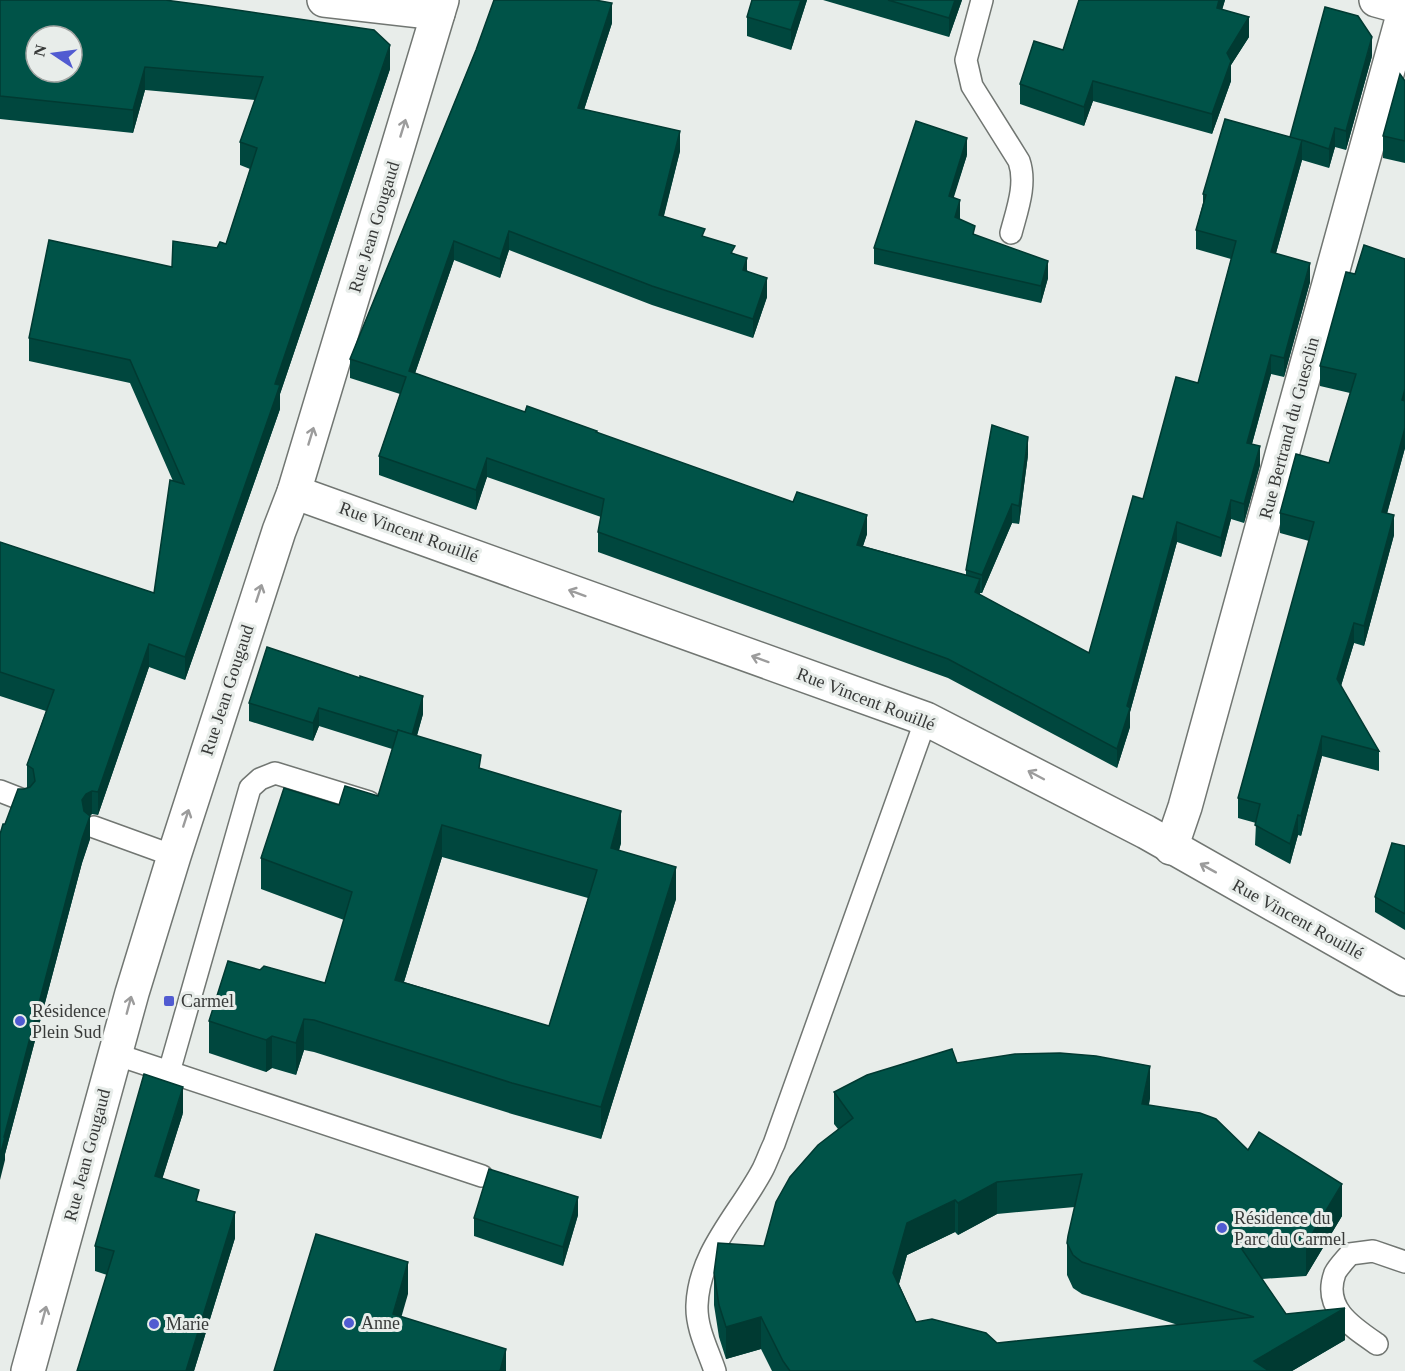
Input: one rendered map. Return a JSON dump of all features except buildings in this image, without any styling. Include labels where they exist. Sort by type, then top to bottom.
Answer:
[{"type":"street","points":[[324,0],[440,6]]},
{"type":"street","points":[[1376,0],[1405,8]]},
{"type":"street","name":"Rue Jean Gougaud","points":[[28,1371],[115,1054],[174,856],[279,531],[294,492],[440,6]]},
{"type":"street","name":"Rue Bertrand du Guesclin","points":[[1171,848],[1185,807],[1405,8]]},
{"type":"street","name":"Rue Vincent Rouillé","points":[[294,492],[926,719],[1146,832],[1405,979]]},
{"type":"lane","points":[[982,0],[966,60],[967,73],[972,86],[1019,161],[1023,172],[1022,190],[1011,233]]},
{"type":"lane","points":[[715,1371],[700,1328],[697,1305],[703,1273],[727,1224],[762,1170],[774,1144],[926,719]]},
{"type":"lane","points":[[169,1072],[250,788],[260,779],[275,773],[370,802]]},
{"type":"lane","points":[[0,791],[23,800]]},
{"type":"lane","points":[[94,827],[174,856]]},
{"type":"lane","points":[[115,1054],[482,1176]]},
{"type":"lane","points":[[1377,1344],[1343,1318],[1335,1305],[1331,1291],[1336,1272],[1350,1254],[1373,1251],[1405,1262]]},
{"type":"place","name":"Carmel","points":[[169,1001]]},
{"type":"place","name":"Résidence Plein Sud","points":[[20,1021]]},
{"type":"place","name":"Résidence du Parc du Carmel","points":[[1222,1228]]},
{"type":"place","name":"Anne","points":[[349,1323]]},
{"type":"place","name":"Marie","points":[[154,1324]]}]
